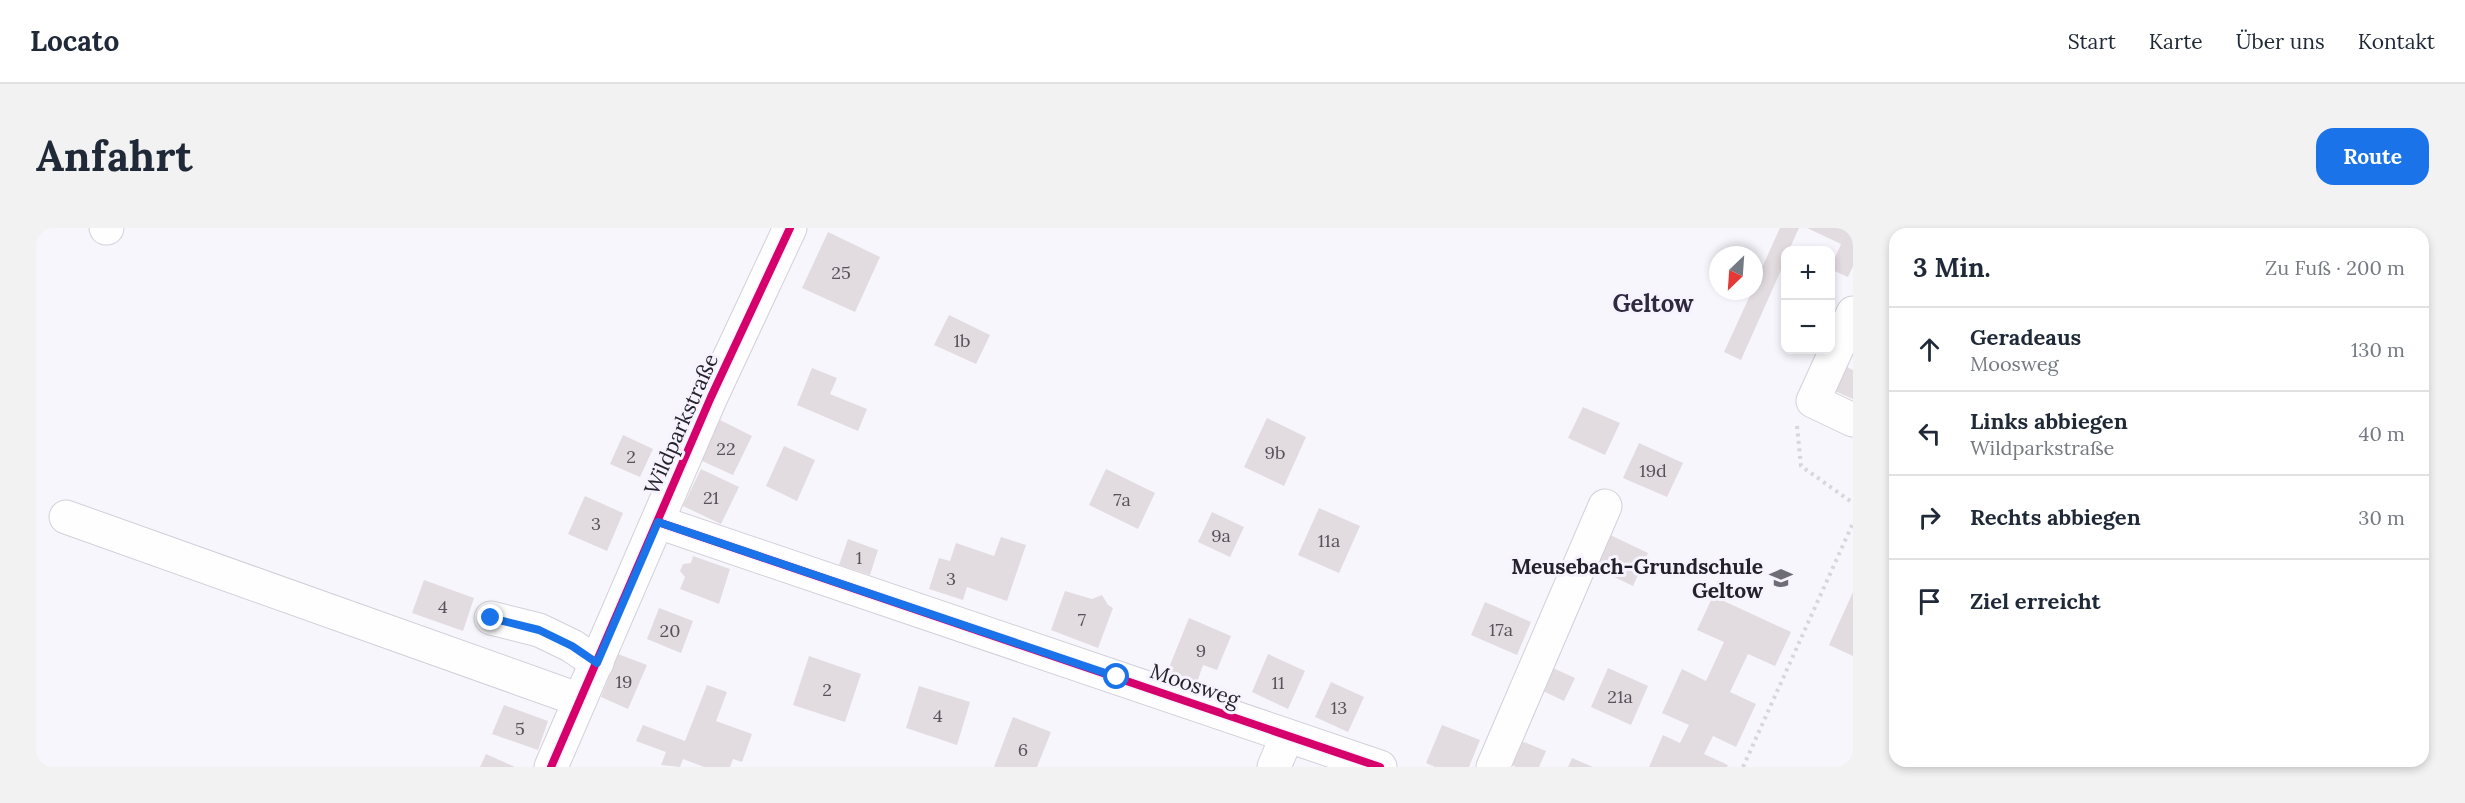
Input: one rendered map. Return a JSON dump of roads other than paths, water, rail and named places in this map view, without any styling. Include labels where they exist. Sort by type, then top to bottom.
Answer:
[{"type":"street","name":"Wildparkstraße","points":[[551,767],[711,397],[790,228]]},
{"type":"street","points":[[1853,313],[1814,401],[1853,420]]},
{"type":"street","points":[[1493,767],[1605,506]]},
{"type":"street","points":[[66,517],[580,700]]},
{"type":"street","name":"Moosweg","points":[[658,522],[1380,767]]},
{"type":"street","points":[[491,618],[539,630],[572,646],[597,663]]},
{"type":"street","points":[[1275,767],[1287,736]]},
{"type":"place","name":"Meusebach-Grundschule Geltow","points":[[1781,578]]},
{"type":"district","name":"Geltow","points":[[1653,303]]}]
